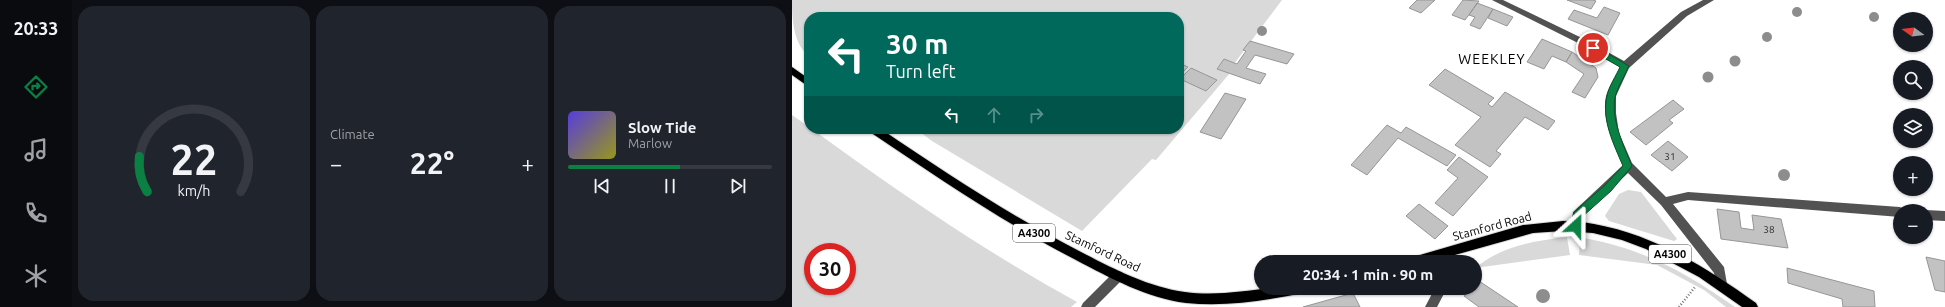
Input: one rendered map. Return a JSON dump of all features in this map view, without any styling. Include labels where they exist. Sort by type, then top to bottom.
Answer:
[{"type":"main road","points":[[792,70],[804,80]]},
{"type":"main road","name":"Stamford Road","points":[[880,134],[954,183],[1040,237],[1118,276],[1169,294],[1204,299],[1234,299],[1259,295]]},
{"type":"main road","name":"Stamford Road","points":[[1448,255],[1532,228],[1576,226],[1636,238],[1683,260],[1721,284],[1752,307]]},
{"type":"street","points":[[1496,0],[1581,41],[1625,66]]},
{"type":"street","points":[[1710,0],[1684,14],[1625,66],[1611,96],[1611,112],[1614,133],[1628,166],[1665,202],[1720,271],[1721,284]]},
{"type":"street","points":[[1576,226],[1577,215],[1607,188],[1628,166]]},
{"type":"street","points":[[1665,202],[1674,198],[1688,196],[1893,211]]},
{"type":"street","points":[[1933,215],[1945,216]]},
{"type":"street","points":[[1087,307],[1118,276]]},
{"type":"street","points":[[1431,307],[1437,295]]},
{"type":"path","points":[[1679,307],[1695,287]]},
{"type":"shaded area","points":[[792,0],[1282,0],[1234,64],[1224,60],[1217,68],[1230,73],[1184,127],[1184,12],[804,12],[804,51],[794,30]]},
{"type":"shaded area","points":[[792,115],[804,123],[804,134],[819,134],[942,220],[1008,262],[1077,302],[1071,307],[792,307]]},
{"type":"shaded area","points":[[923,134],[1178,134],[1156,160],[1152,159],[1082,231]]},
{"type":"shaded area","points":[[1628,190],[1641,192],[1677,239],[1674,241],[1609,221],[1605,216],[1606,214],[1619,194]]},
{"type":"shaded area","points":[[1567,237],[1570,255],[1482,267],[1482,263],[1496,254],[1518,246],[1542,240]]},
{"type":"shaded area","points":[[1584,238],[1626,248],[1645,255],[1699,283],[1735,307],[1726,307],[1704,290],[1657,265],[1579,255],[1580,241]]},
{"type":"building","points":[[1417,0],[1435,0],[1421,13],[1409,8]]},
{"type":"building","points":[[1463,0],[1479,1],[1465,20],[1452,15]]},
{"type":"building","points":[[1567,0],[1593,0],[1596,1],[1591,9]]},
{"type":"building","points":[[1477,3],[1493,9],[1480,29],[1470,25],[1475,17],[1469,15]]},
{"type":"building","points":[[1604,7],[1620,13],[1608,35],[1568,19],[1574,10],[1597,18]]},
{"type":"building","points":[[1493,9],[1513,17],[1507,26],[1488,18]]},
{"type":"building","points":[[1542,39],[1572,52],[1566,62],[1552,56],[1544,69],[1527,62]]},
{"type":"building","points":[[1250,41],[1294,54],[1287,64],[1255,55],[1246,68],[1266,74],[1260,84],[1217,69],[1224,59],[1237,64],[1246,51],[1243,50]]},
{"type":"building","points":[[1572,52],[1596,68],[1598,77],[1585,98],[1572,92],[1584,74],[1566,62]]},
{"type":"building","points":[[1184,65],[1188,67],[1184,71]]},
{"type":"building","points":[[1191,68],[1217,80],[1206,91],[1184,81],[1184,75]]},
{"type":"building","points":[[1445,69],[1494,98],[1488,104],[1492,107],[1505,92],[1555,121],[1548,130],[1525,117],[1496,151],[1501,154],[1490,167],[1455,145],[1481,117],[1429,85]]},
{"type":"building","points":[[1225,93],[1246,99],[1221,139],[1200,132]]},
{"type":"building","points":[[1673,100],[1684,109],[1669,120],[1673,123],[1646,145],[1630,132]]},
{"type":"building","points":[[1387,125],[1401,133],[1406,127],[1456,155],[1447,166],[1398,138],[1367,175],[1351,165]]},
{"type":"building","points":[[1668,141],[1688,157],[1672,171],[1651,155]]},
{"type":"building","points":[[1459,157],[1488,177],[1453,216],[1435,203],[1458,178],[1447,170]]},
{"type":"building","points":[[1419,204],[1448,226],[1435,239],[1406,216]]},
{"type":"building","points":[[1717,209],[1739,212],[1741,228],[1754,230],[1752,215],[1781,219],[1788,248],[1721,239]]},
{"type":"building","points":[[1926,257],[1945,261],[1945,292],[1935,290]]},
{"type":"building","points":[[1787,268],[1874,291],[1875,307],[1843,307],[1842,299],[1788,283]]},
{"type":"building","points":[[1482,283],[1518,307],[1479,307],[1464,296],[1482,295]]},
{"type":"building","points":[[1346,295],[1354,295],[1360,307],[1303,307]]},
{"type":"district","name":"WEEKLEY","points":[[1492,59]]},
{"type":"route","points":[[1576,226],[1577,215],[1607,188],[1628,166],[1614,133],[1611,112],[1611,96],[1625,66],[1593,48]]}]
